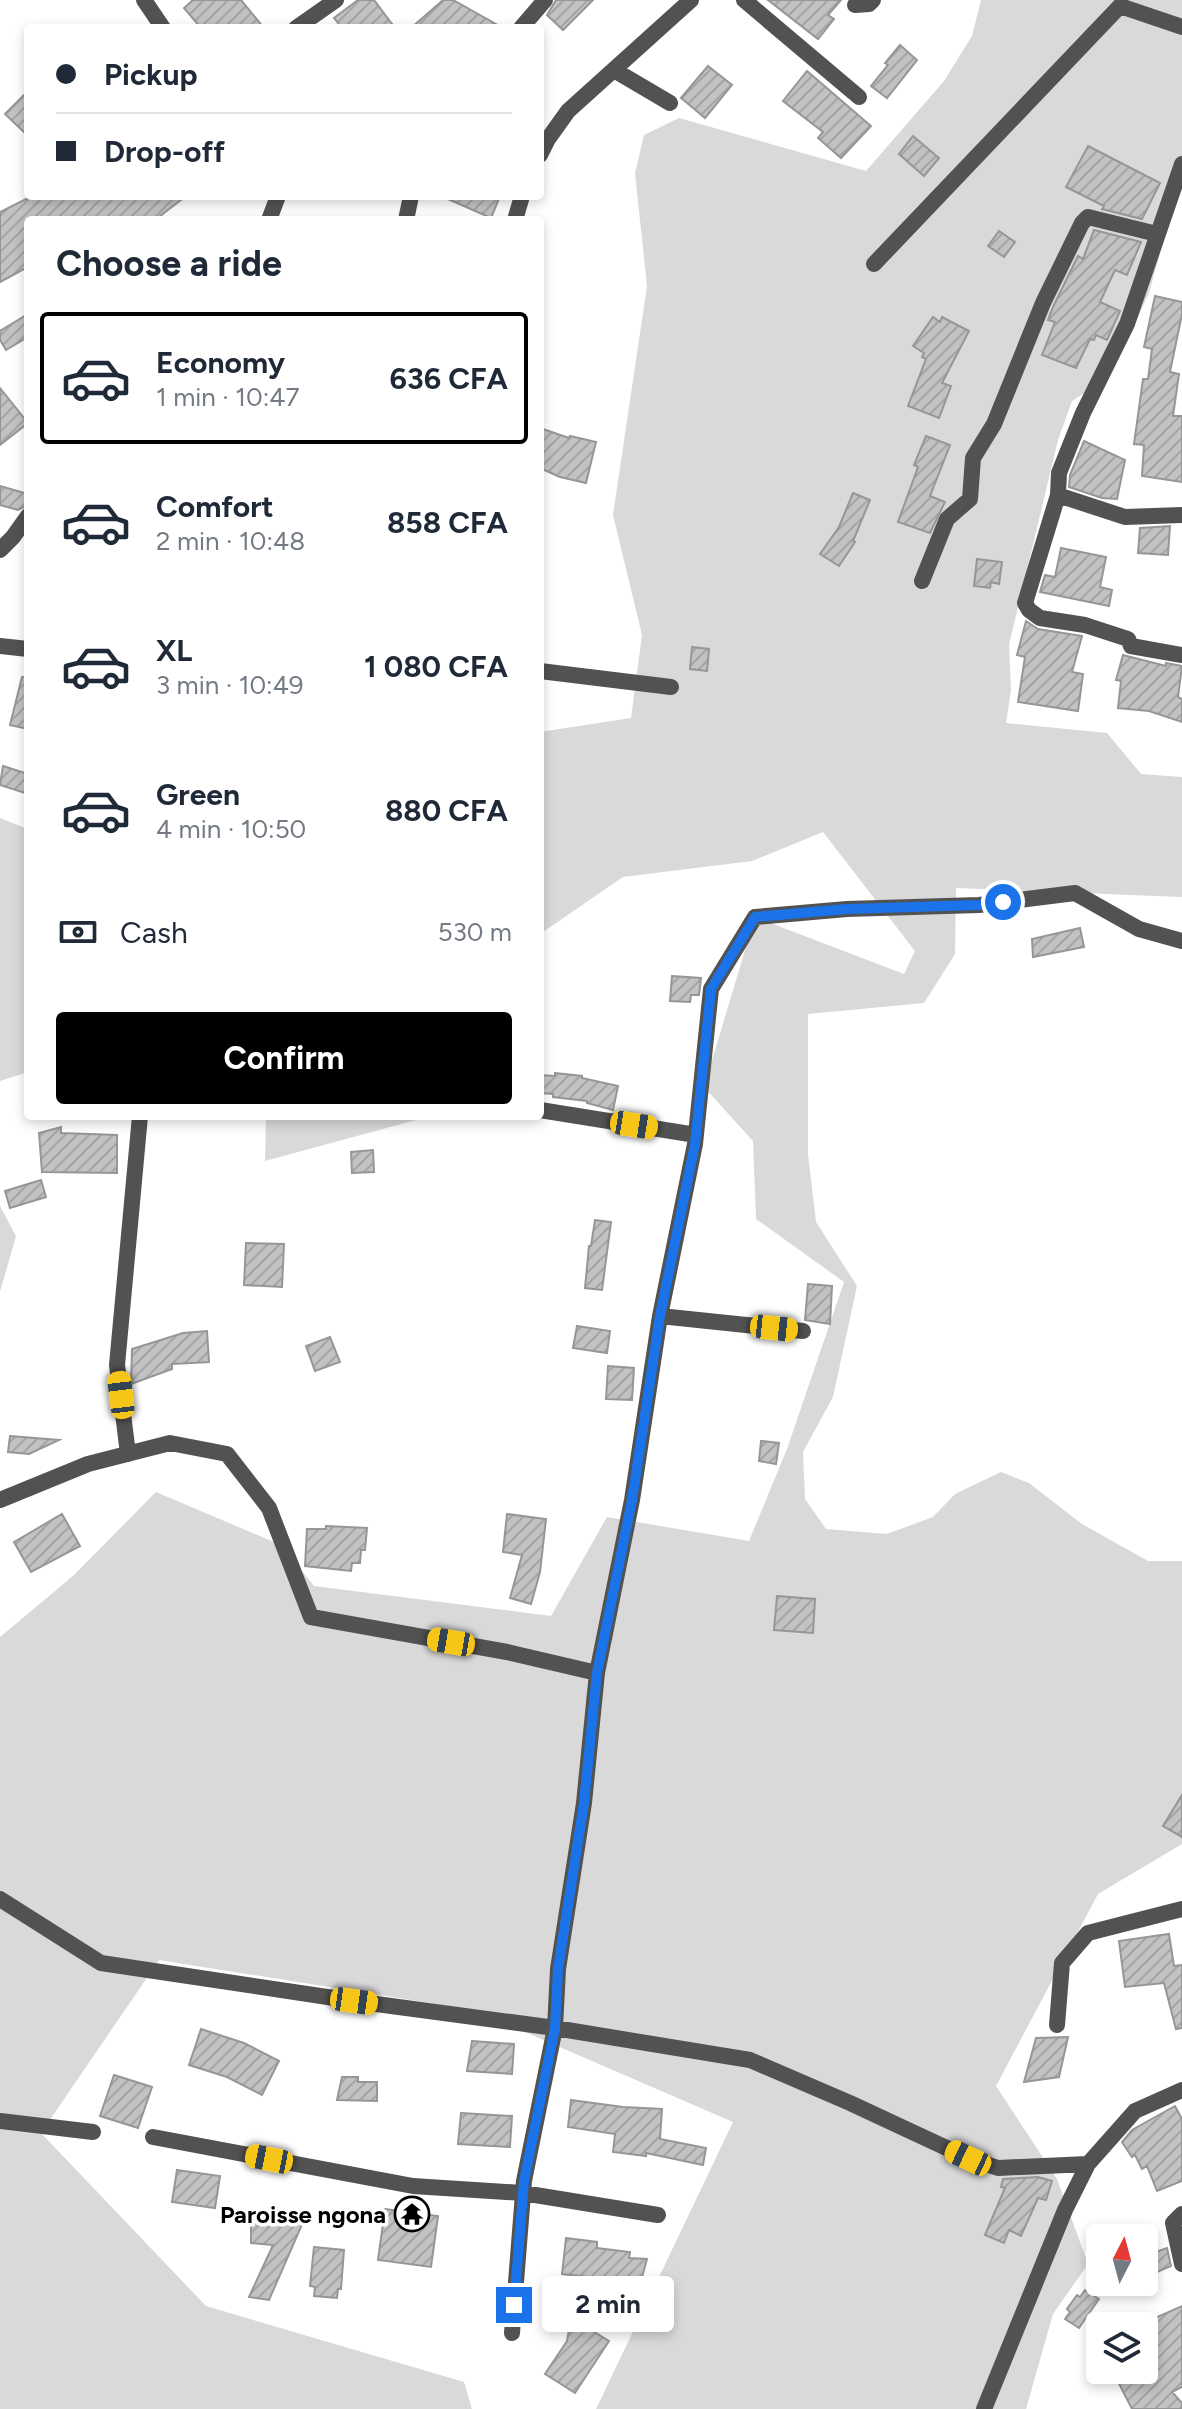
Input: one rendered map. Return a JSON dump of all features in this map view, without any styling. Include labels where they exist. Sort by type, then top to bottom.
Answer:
[{"type":"street","points":[[144,0],[160,24]]},
{"type":"street","points":[[302,24],[336,0]]},
{"type":"street","points":[[524,24],[545,0]]},
{"type":"street","points":[[544,147],[568,111],[691,0]]},
{"type":"street","points":[[744,0],[859,97]]},
{"type":"street","points":[[855,5],[869,4],[873,0]]},
{"type":"street","points":[[874,264],[1120,6],[1182,27]]},
{"type":"street","points":[[614,70],[670,103]]},
{"type":"street","points":[[1182,164],[1127,324],[1083,413],[1059,473],[1058,495],[1025,603],[1040,618],[1085,625],[1128,639],[1131,646],[1182,655]]},
{"type":"street","points":[[922,581],[947,519],[970,499],[973,458],[994,424],[1043,303],[1082,223],[1088,217],[1157,234]]},
{"type":"street","points":[[1058,495],[1125,517],[1182,515]]},
{"type":"street","points":[[0,550],[24,521]]},
{"type":"street","points":[[0,646],[24,649]]},
{"type":"street","points":[[544,671],[671,687]]},
{"type":"street","points":[[512,2333],[523,2193],[555,2028],[558,1969],[584,1803],[597,1673],[632,1500],[660,1316],[696,1135],[711,989],[755,917],[847,909],[979,905],[1075,893],[1139,929],[1182,941]]},
{"type":"street","points":[[544,1111],[696,1135]]},
{"type":"street","points":[[128,1454],[117,1365],[140,1120]]},
{"type":"street","points":[[660,1316],[803,1331]]},
{"type":"street","points":[[0,1500],[88,1464],[170,1443],[227,1454],[269,1508],[311,1617],[507,1652],[597,1673]]},
{"type":"street","points":[[0,1899],[101,1963],[555,2028],[750,2060],[968,2158],[998,2168],[1088,2164]]},
{"type":"street","points":[[1057,2025],[1062,1963],[1088,1933],[1182,1909]]},
{"type":"street","points":[[984,2409],[1065,2210],[1088,2164],[1135,2111],[1182,2090]]},
{"type":"street","points":[[0,2121],[93,2132]]},
{"type":"street","points":[[153,2137],[413,2186],[523,2193],[658,2215]]},
{"type":"street","points":[[1182,2214],[1173,2223],[1182,2264]]},
{"type":"shaded area","points":[[981,0],[1182,0],[1182,163],[1168,225],[1149,293],[1121,353],[1103,381],[1072,401],[1058,440],[1009,645],[1011,690],[1006,723],[1107,733],[1141,774],[1182,777],[1182,897],[956,888],[955,954],[924,1003],[808,1014],[808,1154],[816,1222],[857,1286],[833,1397],[803,1452],[805,1499],[826,1529],[887,1534],[933,1517],[955,1494],[1001,1472],[1029,1483],[1082,1524],[1148,1561],[1182,1561],[1182,1844],[1098,1894],[996,2086],[1057,2179],[1086,2259],[1086,2267],[1053,2314],[1026,2409],[596,2409],[733,2122],[474,2010],[159,1960],[41,2133],[206,2306],[464,2382],[472,2409],[0,2409],[0,1637],[73,1576],[156,1492],[281,1545],[314,1586],[551,1616],[607,1517],[749,1541],[787,1449],[844,1282],[756,1219],[753,1141],[704,1087],[755,917],[904,974],[915,951],[823,832],[752,861],[623,877],[544,931],[544,731],[631,718],[642,635],[613,515],[647,286],[635,173],[644,135],[679,118],[866,171],[944,81],[972,36]]},
{"type":"shaded area","points":[[0,818],[24,827],[24,1073],[0,1081]]},
{"type":"shaded area","points":[[266,1120],[416,1120],[265,1161]]},
{"type":"shaded area","points":[[0,1206],[16,1236],[0,1292]]},
{"type":"building","points":[[193,0],[241,0],[261,24],[198,24],[184,8]]},
{"type":"building","points":[[358,0],[374,0],[392,24],[339,24],[334,18]]},
{"type":"building","points":[[443,0],[453,0],[496,24],[416,24]]},
{"type":"building","points":[[556,0],[593,0],[563,30],[547,15]]},
{"type":"building","points":[[768,0],[841,0],[828,15],[834,19],[818,39]]},
{"type":"building","points":[[900,45],[917,60],[887,98],[871,86]]},
{"type":"building","points":[[708,66],[732,85],[705,118],[681,98]]},
{"type":"building","points":[[807,71],[871,126],[841,158],[818,138],[823,132],[783,101]]},
{"type":"building","points":[[24,95],[24,132],[5,114]]},
{"type":"building","points":[[913,136],[939,158],[924,176],[899,154]]},
{"type":"building","points":[[1088,146],[1160,183],[1142,219],[1102,209],[1104,206],[1066,187]]},
{"type":"building","points":[[24,200],[181,200],[160,216],[24,216],[24,269],[0,282],[0,212]]},
{"type":"building","points":[[450,200],[498,200],[492,216]]},
{"type":"building","points":[[1094,230],[1141,242],[1127,275],[1115,270],[1100,302],[1120,311],[1107,340],[1096,335],[1094,340],[1090,339],[1076,368],[1042,355],[1055,322],[1048,320],[1053,307],[1078,256],[1083,259]]},
{"type":"building","points":[[999,231],[1015,242],[1004,257],[988,246]]},
{"type":"building","points":[[1155,296],[1182,302],[1170,372],[1179,374],[1173,416],[1182,416],[1182,482],[1142,476],[1144,445],[1134,444],[1143,379],[1148,379],[1152,349],[1144,347]]},
{"type":"building","points":[[24,316],[24,339],[6,350],[0,340],[0,331]]},
{"type":"building","points":[[933,317],[940,322],[942,317],[969,331],[942,383],[951,386],[939,418],[908,406],[926,359],[922,357],[924,353],[913,346]]},
{"type":"building","points":[[0,388],[24,418],[24,426],[0,445]]},
{"type":"building","points":[[544,429],[569,438],[596,442],[586,483],[544,470]]},
{"type":"building","points":[[926,436],[950,445],[930,496],[945,502],[930,533],[898,522],[918,467],[914,465]]},
{"type":"building","points":[[1084,441],[1125,460],[1117,499],[1102,498],[1069,487],[1070,475]]},
{"type":"building","points":[[0,486],[24,493],[24,507],[18,510],[0,505]]},
{"type":"building","points":[[853,493],[870,500],[855,542],[839,566],[820,554],[839,527]]},
{"type":"building","points":[[1170,526],[1168,555],[1138,553],[1140,528]]},
{"type":"building","points":[[1061,548],[1106,557],[1100,587],[1112,590],[1109,606],[1040,592],[1045,575],[1055,577]]},
{"type":"building","points":[[977,559],[1002,562],[999,584],[991,582],[990,588],[974,586]]},
{"type":"building","points":[[1026,621],[1038,629],[1082,636],[1072,672],[1083,674],[1078,711],[1018,702],[1025,657],[1017,655]]},
{"type":"building","points":[[692,647],[709,649],[707,671],[690,669]]},
{"type":"building","points":[[1123,655],[1166,666],[1166,663],[1182,666],[1178,697],[1182,699],[1182,722],[1149,711],[1118,708],[1121,681],[1116,680]]},
{"type":"building","points":[[22,677],[24,677],[24,728],[10,725]]},
{"type":"building","points":[[3,766],[24,773],[24,793],[0,785]]},
{"type":"building","points":[[1080,928],[1084,947],[1033,957],[1032,939]]},
{"type":"building","points":[[672,976],[701,978],[699,995],[691,995],[690,1002],[670,1001]]},
{"type":"building","points":[[555,1073],[582,1076],[618,1086],[613,1110],[587,1101],[544,1093],[544,1075],[555,1076]]},
{"type":"building","points":[[61,1127],[61,1133],[117,1135],[117,1173],[42,1172],[39,1133]]},
{"type":"building","points":[[373,1150],[374,1172],[352,1173],[351,1152]]},
{"type":"building","points":[[41,1180],[46,1197],[10,1208],[5,1191]]},
{"type":"building","points":[[595,1220],[611,1222],[602,1290],[585,1288]]},
{"type":"building","points":[[246,1243],[284,1244],[282,1287],[244,1285]]},
{"type":"building","points":[[808,1284],[832,1286],[830,1324],[805,1320]]},
{"type":"building","points":[[577,1326],[610,1331],[607,1353],[573,1348]]},
{"type":"building","points":[[207,1331],[209,1362],[172,1364],[172,1369],[131,1384],[132,1349],[183,1333]]},
{"type":"building","points":[[330,1337],[340,1362],[315,1371],[306,1346]]},
{"type":"building","points":[[608,1366],[634,1368],[632,1400],[606,1399]]},
{"type":"building","points":[[10,1436],[59,1440],[29,1454],[8,1452]]},
{"type":"building","points":[[761,1441],[779,1443],[776,1464],[759,1461]]},
{"type":"building","points":[[62,1514],[80,1546],[31,1572],[14,1542]]},
{"type":"building","points":[[507,1514],[546,1519],[540,1572],[531,1604],[510,1598],[522,1555],[503,1552]]},
{"type":"building","points":[[326,1526],[367,1528],[365,1550],[361,1550],[360,1563],[352,1563],[351,1571],[305,1566],[307,1529],[326,1529]]},
{"type":"building","points":[[777,1596],[815,1599],[813,1633],[774,1630]]},
{"type":"building","points":[[1182,1795],[1182,1837],[1163,1826]]},
{"type":"building","points":[[1169,1934],[1174,1966],[1182,1965],[1182,2028],[1176,2029],[1164,1983],[1125,1987],[1119,1941]]},
{"type":"building","points":[[201,2029],[244,2043],[279,2061],[262,2095],[227,2077],[189,2065]]},
{"type":"building","points":[[1068,2037],[1059,2077],[1024,2082],[1036,2038]]},
{"type":"building","points":[[472,2041],[514,2044],[512,2074],[467,2071]]},
{"type":"building","points":[[114,2075],[152,2087],[138,2128],[100,2116]]},
{"type":"building","points":[[342,2077],[358,2077],[358,2082],[377,2082],[377,2101],[337,2100]]},
{"type":"building","points":[[571,2100],[662,2109],[660,2139],[706,2148],[703,2165],[646,2153],[646,2156],[613,2152],[615,2134],[568,2127]]},
{"type":"building","points":[[1175,2106],[1182,2119],[1182,2181],[1157,2191],[1147,2166],[1142,2169],[1135,2155],[1132,2157],[1122,2142],[1132,2130]]},
{"type":"building","points":[[461,2113],[512,2116],[510,2147],[458,2144]]},
{"type":"building","points":[[177,2170],[220,2176],[215,2208],[172,2202]]},
{"type":"building","points":[[1038,2177],[1052,2181],[1046,2200],[1038,2198],[1021,2236],[1009,2230],[1004,2243],[985,2235],[1005,2188],[1001,2187],[1003,2179]]},
{"type":"building","points":[[385,2209],[438,2216],[431,2267],[378,2260]]},
{"type":"building","points":[[251,2216],[304,2220],[269,2300],[249,2297],[273,2245],[251,2243]]},
{"type":"building","points":[[566,2238],[597,2242],[597,2248],[630,2252],[629,2258],[647,2259],[636,2299],[594,2298],[597,2278],[562,2274]]},
{"type":"building","points":[[314,2247],[344,2250],[341,2289],[338,2289],[337,2298],[314,2296],[315,2287],[310,2286]]},
{"type":"building","points":[[1167,2248],[1171,2266],[1158,2272],[1158,2251]]},
{"type":"building","points":[[1085,2290],[1086,2296],[1099,2299],[1090,2312],[1086,2312],[1079,2328],[1065,2319],[1070,2312],[1067,2309],[1077,2295],[1080,2297]]},
{"type":"building","points":[[1182,2306],[1182,2387],[1172,2392],[1182,2403],[1182,2409],[1132,2409],[1119,2384],[1158,2384],[1158,2317]]},
{"type":"building","points":[[570,2324],[591,2330],[609,2341],[575,2393],[545,2374],[567,2341]]},
{"type":"place","name":"Paroisse ngona","points":[[412,2214]]},
{"type":"route","points":[[514,2305],[524,2181],[555,2028],[558,1969],[584,1803],[597,1673],[632,1500],[660,1316],[695,1144],[711,989],[755,917],[847,909],[1003,902]]}]
